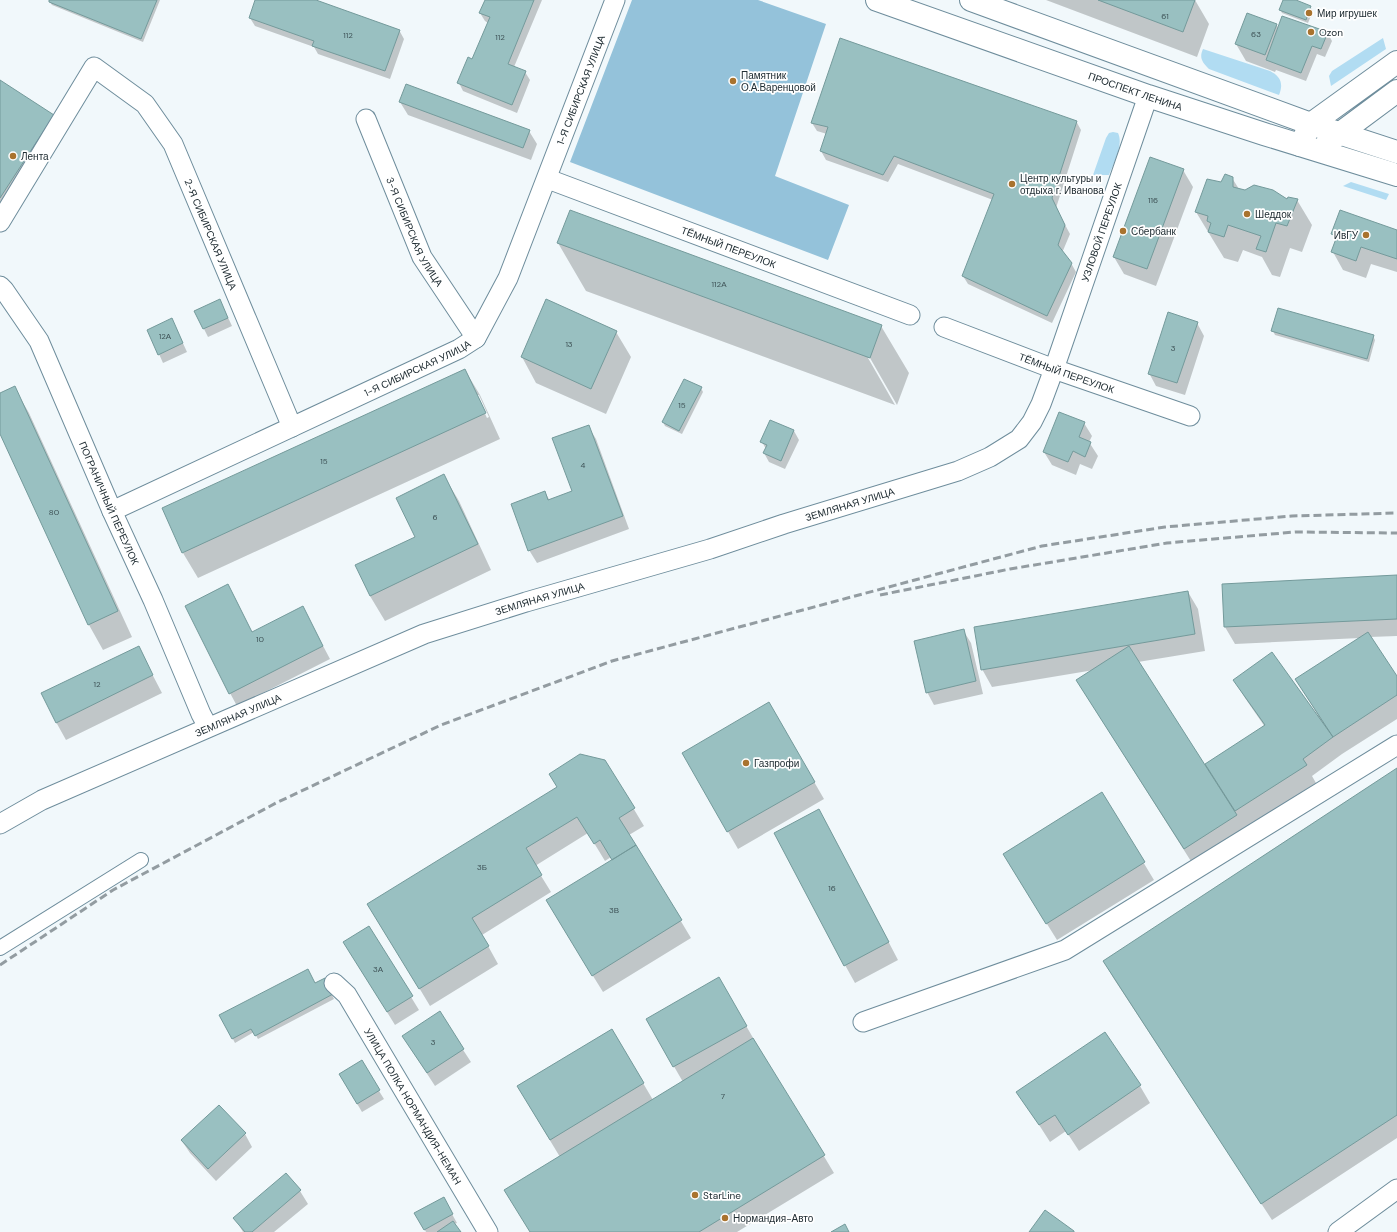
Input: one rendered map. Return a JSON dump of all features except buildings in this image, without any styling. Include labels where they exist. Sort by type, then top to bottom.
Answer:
[{"type":"main road","name":"ПРОСПЕКТ ЛЕНИНА","points":[[877,0],[1148,96],[1308,148],[1397,174]]},
{"type":"main road","points":[[971,0],[1311,124],[1397,152]]},
{"type":"main road","points":[[1308,148],[1311,124],[1397,62]]},
{"type":"main road","points":[[1308,148],[1340,133],[1397,91]]},
{"type":"street","name":"1-Я СИБИРСКАЯ УЛИЦА","points":[[112,511],[459,349],[476,338],[508,278],[548,179],[615,0]]},
{"type":"street","name":"2-Я СИБИРСКАЯ УЛИЦА","points":[[0,222],[94,68],[145,104],[173,144],[292,427]]},
{"type":"street","name":"УЗЛОВОЙ ПЕРЕУЛОК","points":[[1054,369],[1148,96]]},
{"type":"street","name":"3-Я СИБИРСКАЯ УЛИЦА","points":[[366,119],[422,257],[476,338]]},
{"type":"street","name":"ТЁМНЫЙ ПЕРЕУЛОК","points":[[548,179],[910,315]]},
{"type":"street","name":"ПОГРАНИЧНЫЙ ПЕРЕУЛОК","points":[[0,286],[39,341],[112,511],[153,600],[201,714],[208,727]]},
{"type":"street","name":"ТЁМНЫЙ ПЕРЕУЛОК","points":[[944,327],[1054,369],[1190,416]]},
{"type":"street","name":"ЗЕМЛЯНАЯ УЛИЦА","points":[[0,824],[42,800],[424,634],[526,602],[710,549],[784,524],[958,471],[990,457],[1019,439],[1032,422],[1041,404],[1054,369]]},
{"type":"street","points":[[863,1022],[1066,950],[1397,745]]},
{"type":"street","points":[[0,948],[141,860]]},
{"type":"street","name":"УЛИЦА ПОЛКА НОРМАНДИЯ-НЕМАН","points":[[334,983],[347,995],[488,1232]]},
{"type":"street","points":[[1347,1229],[1397,1189]]},
{"type":"shaded area","points":[[632,0],[758,0],[826,24],[775,176],[849,205],[828,260],[570,162]]},
{"type":"shaded area","points":[[1383,38],[1386,49],[1331,86],[1329,76],[1332,71]]},
{"type":"shaded area","points":[[1203,49],[1270,71],[1280,80],[1281,87],[1279,95],[1209,69],[1202,60],[1201,55]]},
{"type":"shaded area","points":[[1109,133],[1118,133],[1120,143],[1109,175],[1093,175],[1106,138]]},
{"type":"shaded area","points":[[1351,182],[1389,194],[1386,200],[1343,186]]},
{"type":"railway","points":[[0,965],[113,890],[276,803],[441,725],[612,661],[1042,546],[1165,527],[1292,516],[1397,513]]},
{"type":"railway","points":[[880,595],[1010,569],[1167,543],[1295,532],[1397,533]]},
{"type":"place","name":"Мир игрушек","points":[[1309,13]]},
{"type":"place","name":"Ozon","points":[[1311,32]]},
{"type":"place","name":"Памятник О.А.Варенцовой","points":[[733,81]]},
{"type":"place","name":"Лента","points":[[13,156]]},
{"type":"place","name":"Центр культуры и отдыха г. Иванова","points":[[1012,184]]},
{"type":"place","name":"Шеддок","points":[[1247,214]]},
{"type":"place","name":"Сбербанк","points":[[1123,231]]},
{"type":"place","name":"ИвГУ","points":[[1366,235]]},
{"type":"place","name":"Газпрофи","points":[[746,763]]},
{"type":"place","name":"StarLine","points":[[695,1195]]},
{"type":"place","name":"Нормандия-Авто","points":[[725,1218]]}]
